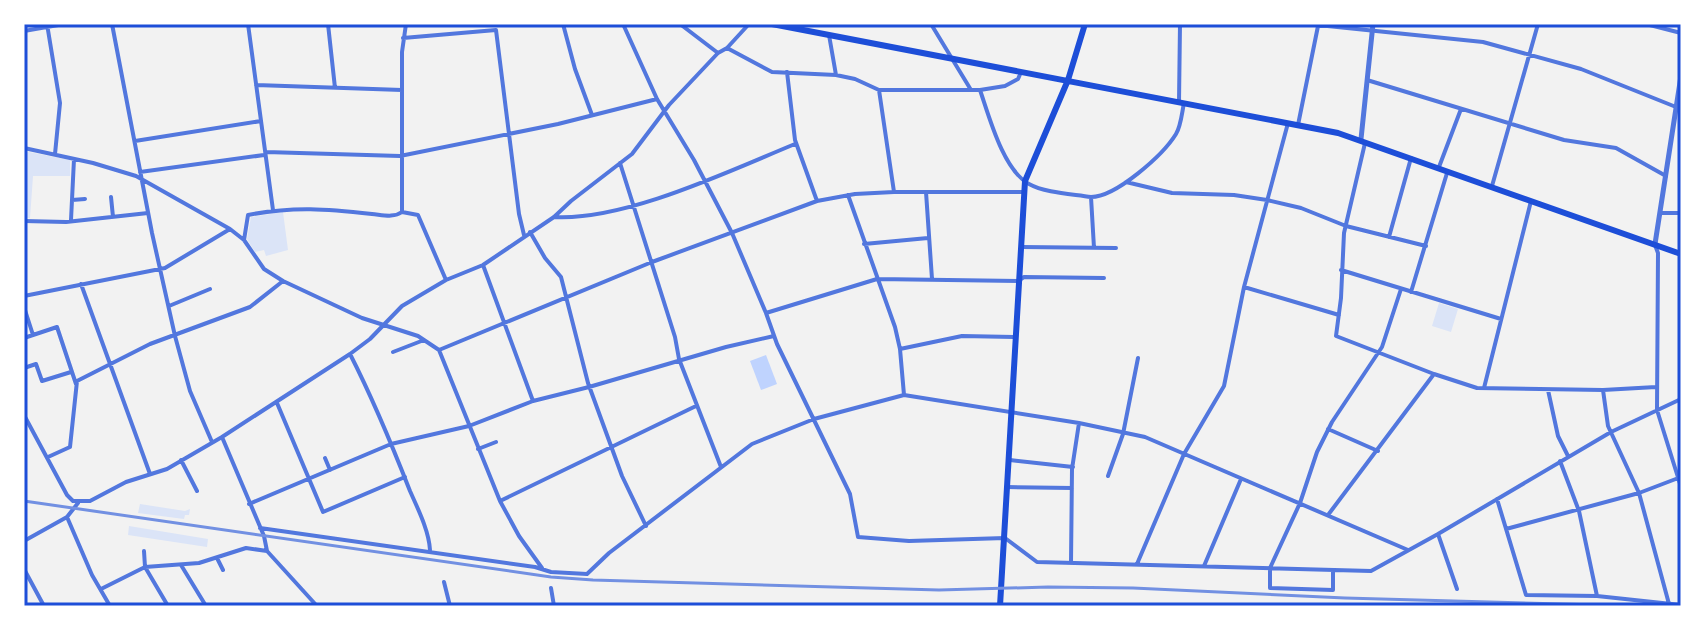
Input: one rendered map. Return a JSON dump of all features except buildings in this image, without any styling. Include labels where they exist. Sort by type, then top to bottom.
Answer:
[{"type":"main road","points":[[772,24],[1182,102],[1363,140],[1681,254]]},
{"type":"main road","points":[[1002,606],[1007,460],[1025,181],[1068,80],[1085,24]]},
{"type":"street","points":[[24,31],[64,24]]},
{"type":"street","points":[[112,24],[175,336],[190,391],[212,442]]},
{"type":"street","points":[[248,24],[273,210]]},
{"type":"street","points":[[328,24],[335,88]]},
{"type":"street","points":[[402,212],[400,156],[406,24]]},
{"type":"street","points":[[563,24],[592,115]]},
{"type":"street","points":[[623,24],[657,99],[706,181],[732,233],[774,336],[850,494],[858,537],[909,541],[1005,538],[1037,562],[1371,571],[1611,432],[1681,399]]},
{"type":"street","points":[[680,24],[718,53]]},
{"type":"street","points":[[24,541],[67,517],[78,503],[90,501],[126,482],[167,469],[222,437],[350,354],[402,306],[446,280],[483,265],[554,217],[632,154],[718,53],[727,48],[749,24]]},
{"type":"street","points":[[931,24],[971,90]]},
{"type":"street","points":[[980,90],[1000,145],[1025,181],[1030,185],[1101,197],[1126,182],[1178,132],[1182,102],[1180,24]]},
{"type":"street","points":[[1308,24],[1483,42],[1581,69],[1678,108]]},
{"type":"street","points":[[1373,24],[1363,140],[1346,226],[1336,336],[1434,374],[1484,388],[1603,390],[1656,387]]},
{"type":"street","points":[[1492,186],[1538,24]]},
{"type":"street","points":[[1646,24],[1681,33]]},
{"type":"street","points":[[1298,125],[1319,25]]},
{"type":"street","points":[[47,26],[60,103],[55,154]]},
{"type":"street","points":[[403,38],[495,29],[519,214],[527,234],[561,277],[589,387],[622,476],[646,526]]},
{"type":"street","points":[[829,35],[836,75]]},
{"type":"street","points":[[727,48],[767,70],[836,75],[855,79],[879,90],[980,90],[1005,86],[1018,79],[1021,72]]},
{"type":"street","points":[[787,72],[795,144],[817,201]]},
{"type":"street","points":[[1681,76],[1655,244],[1658,253],[1659,319],[1657,410],[1681,487]]},
{"type":"street","points":[[1367,80],[1564,140],[1616,148],[1666,176]]},
{"type":"street","points":[[256,85],[402,90]]},
{"type":"street","points":[[879,90],[894,192]]},
{"type":"street","points":[[140,172],[265,154],[400,156],[510,135],[657,99]]},
{"type":"street","points":[[1439,167],[1461,109]]},
{"type":"street","points":[[135,141],[261,121]]},
{"type":"street","points":[[1137,565],[1184,454],[1224,386],[1244,287],[1288,123]]},
{"type":"street","points":[[554,217],[570,218],[634,204],[706,181],[795,144]]},
{"type":"street","points":[[24,148],[110,167],[142,180],[230,229],[244,240],[258,262],[283,281],[362,318],[425,339],[439,350],[500,501],[519,536],[542,568]]},
{"type":"street","points":[[1389,237],[1411,158]]},
{"type":"street","points":[[71,221],[74,159]]},
{"type":"street","points":[[620,163],[679,359],[721,467]]},
{"type":"street","points":[[1411,292],[1448,171]]},
{"type":"street","points":[[1126,182],[1172,193],[1234,195],[1267,200],[1301,208],[1346,226],[1426,246]]},
{"type":"street","points":[[439,350],[652,262],[817,201],[894,192],[1024,192]]},
{"type":"street","points":[[926,192],[932,279]]},
{"type":"street","points":[[848,195],[900,349],[904,395]]},
{"type":"street","points":[[111,197],[113,217]]},
{"type":"street","points":[[1091,197],[1094,248]]},
{"type":"street","points":[[72,200],[85,199]]},
{"type":"street","points":[[1484,388],[1531,199]]},
{"type":"street","points":[[244,240],[248,215],[273,210],[312,207],[383,215],[397,216],[402,212],[418,215],[446,280]]},
{"type":"street","points":[[24,221],[71,221],[148,213]]},
{"type":"street","points":[[1660,213],[1681,213]]},
{"type":"street","points":[[24,296],[165,268],[230,229]]},
{"type":"street","points":[[864,244],[928,238]]},
{"type":"street","points":[[1019,247],[1116,248]]},
{"type":"street","points":[[483,265],[533,401]]},
{"type":"street","points":[[1341,270],[1501,319]]},
{"type":"street","points":[[766,313],[877,279],[1018,281],[1024,277],[1104,278]]},
{"type":"street","points":[[76,384],[109,363],[250,307],[283,281]]},
{"type":"street","points":[[81,284],[150,474]]},
{"type":"street","points":[[1244,287],[1339,315]]},
{"type":"street","points":[[169,306],[210,289]]},
{"type":"street","points":[[1333,570],[1333,590],[1270,588],[1270,568],[1300,503],[1328,429],[1382,347],[1401,289]]},
{"type":"street","points":[[24,307],[33,335]]},
{"type":"street","points":[[24,338],[57,327],[76,384],[70,447],[47,458]]},
{"type":"street","points":[[249,504],[391,444],[469,426],[533,401],[679,359],[774,336]]},
{"type":"street","points":[[900,349],[962,336],[1014,337]]},
{"type":"street","points":[[393,352],[425,339]]},
{"type":"street","points":[[350,354],[405,477],[430,550]]},
{"type":"street","points":[[1108,476],[1138,358]]},
{"type":"street","points":[[24,368],[36,364],[42,381],[71,372]]},
{"type":"street","points":[[1328,515],[1434,374]]},
{"type":"street","points":[[1548,389],[1558,436],[1568,456]]},
{"type":"street","points":[[1603,390],[1608,426],[1639,493],[1669,604]]},
{"type":"street","points":[[260,528],[430,550],[551,572],[587,574],[609,553],[752,444],[814,419],[904,395],[1122,430],[1408,550]]},
{"type":"street","points":[[277,403],[323,512],[405,477]]},
{"type":"street","points":[[500,501],[697,405]]},
{"type":"street","points":[[24,415],[67,495],[78,503]]},
{"type":"street","points":[[1071,563],[1073,467],[1079,423]]},
{"type":"street","points":[[1328,429],[1378,451]]},
{"type":"street","points":[[222,437],[267,551],[317,606]]},
{"type":"street","points":[[478,449],[496,442]]},
{"type":"street","points":[[325,458],[330,470]]},
{"type":"street","points":[[181,460],[197,491]]},
{"type":"street","points":[[1007,460],[1073,467]]},
{"type":"street","points":[[1560,461],[1579,511],[1597,596]]},
{"type":"street","points":[[1506,529],[1579,511],[1680,478]]},
{"type":"street","points":[[1204,566],[1241,479]]},
{"type":"street","points":[[1007,487],[1072,488]]},
{"type":"street","points":[[1497,499],[1526,595],[1597,596],[1681,605]]},
{"type":"street","points":[[67,517],[92,575],[110,606]]},
{"type":"street","points":[[1438,534],[1457,589]]},
{"type":"street","points":[[101,589],[145,567],[181,565],[246,548],[267,551]]},
{"type":"street","points":[[144,551],[145,567],[168,606]]},
{"type":"street","points":[[217,558],[223,570]]},
{"type":"street","points":[[181,565],[206,606]]},
{"type":"street","points":[[24,569],[44,606]]},
{"type":"street","points":[[444,582],[450,606]]},
{"type":"street","points":[[551,588],[554,606]]},
{"type":"street","points":[[970,606],[1002,606]]},
{"type":"shaded area","points":[[24,151],[70,160],[70,176],[33,176],[30,218],[24,218]]},
{"type":"shaded area","points":[[283,212],[288,250],[266,256],[264,250],[255,252],[247,239],[251,217]]},
{"type":"shaded area","points":[[1439,303],[1458,309],[1451,332],[1432,326]]},
{"type":"shaded area","points":[[140,504],[185,511],[190,509],[184,519],[138,513]]},
{"type":"shaded area","points":[[129,526],[208,539],[207,547],[128,535]]},
{"type":"water","points":[[766,355],[777,384],[761,390],[750,361]]},
{"type":"railway","points":[[24,501],[551,577],[593,580],[939,590],[1133,588],[1635,606]]}]
